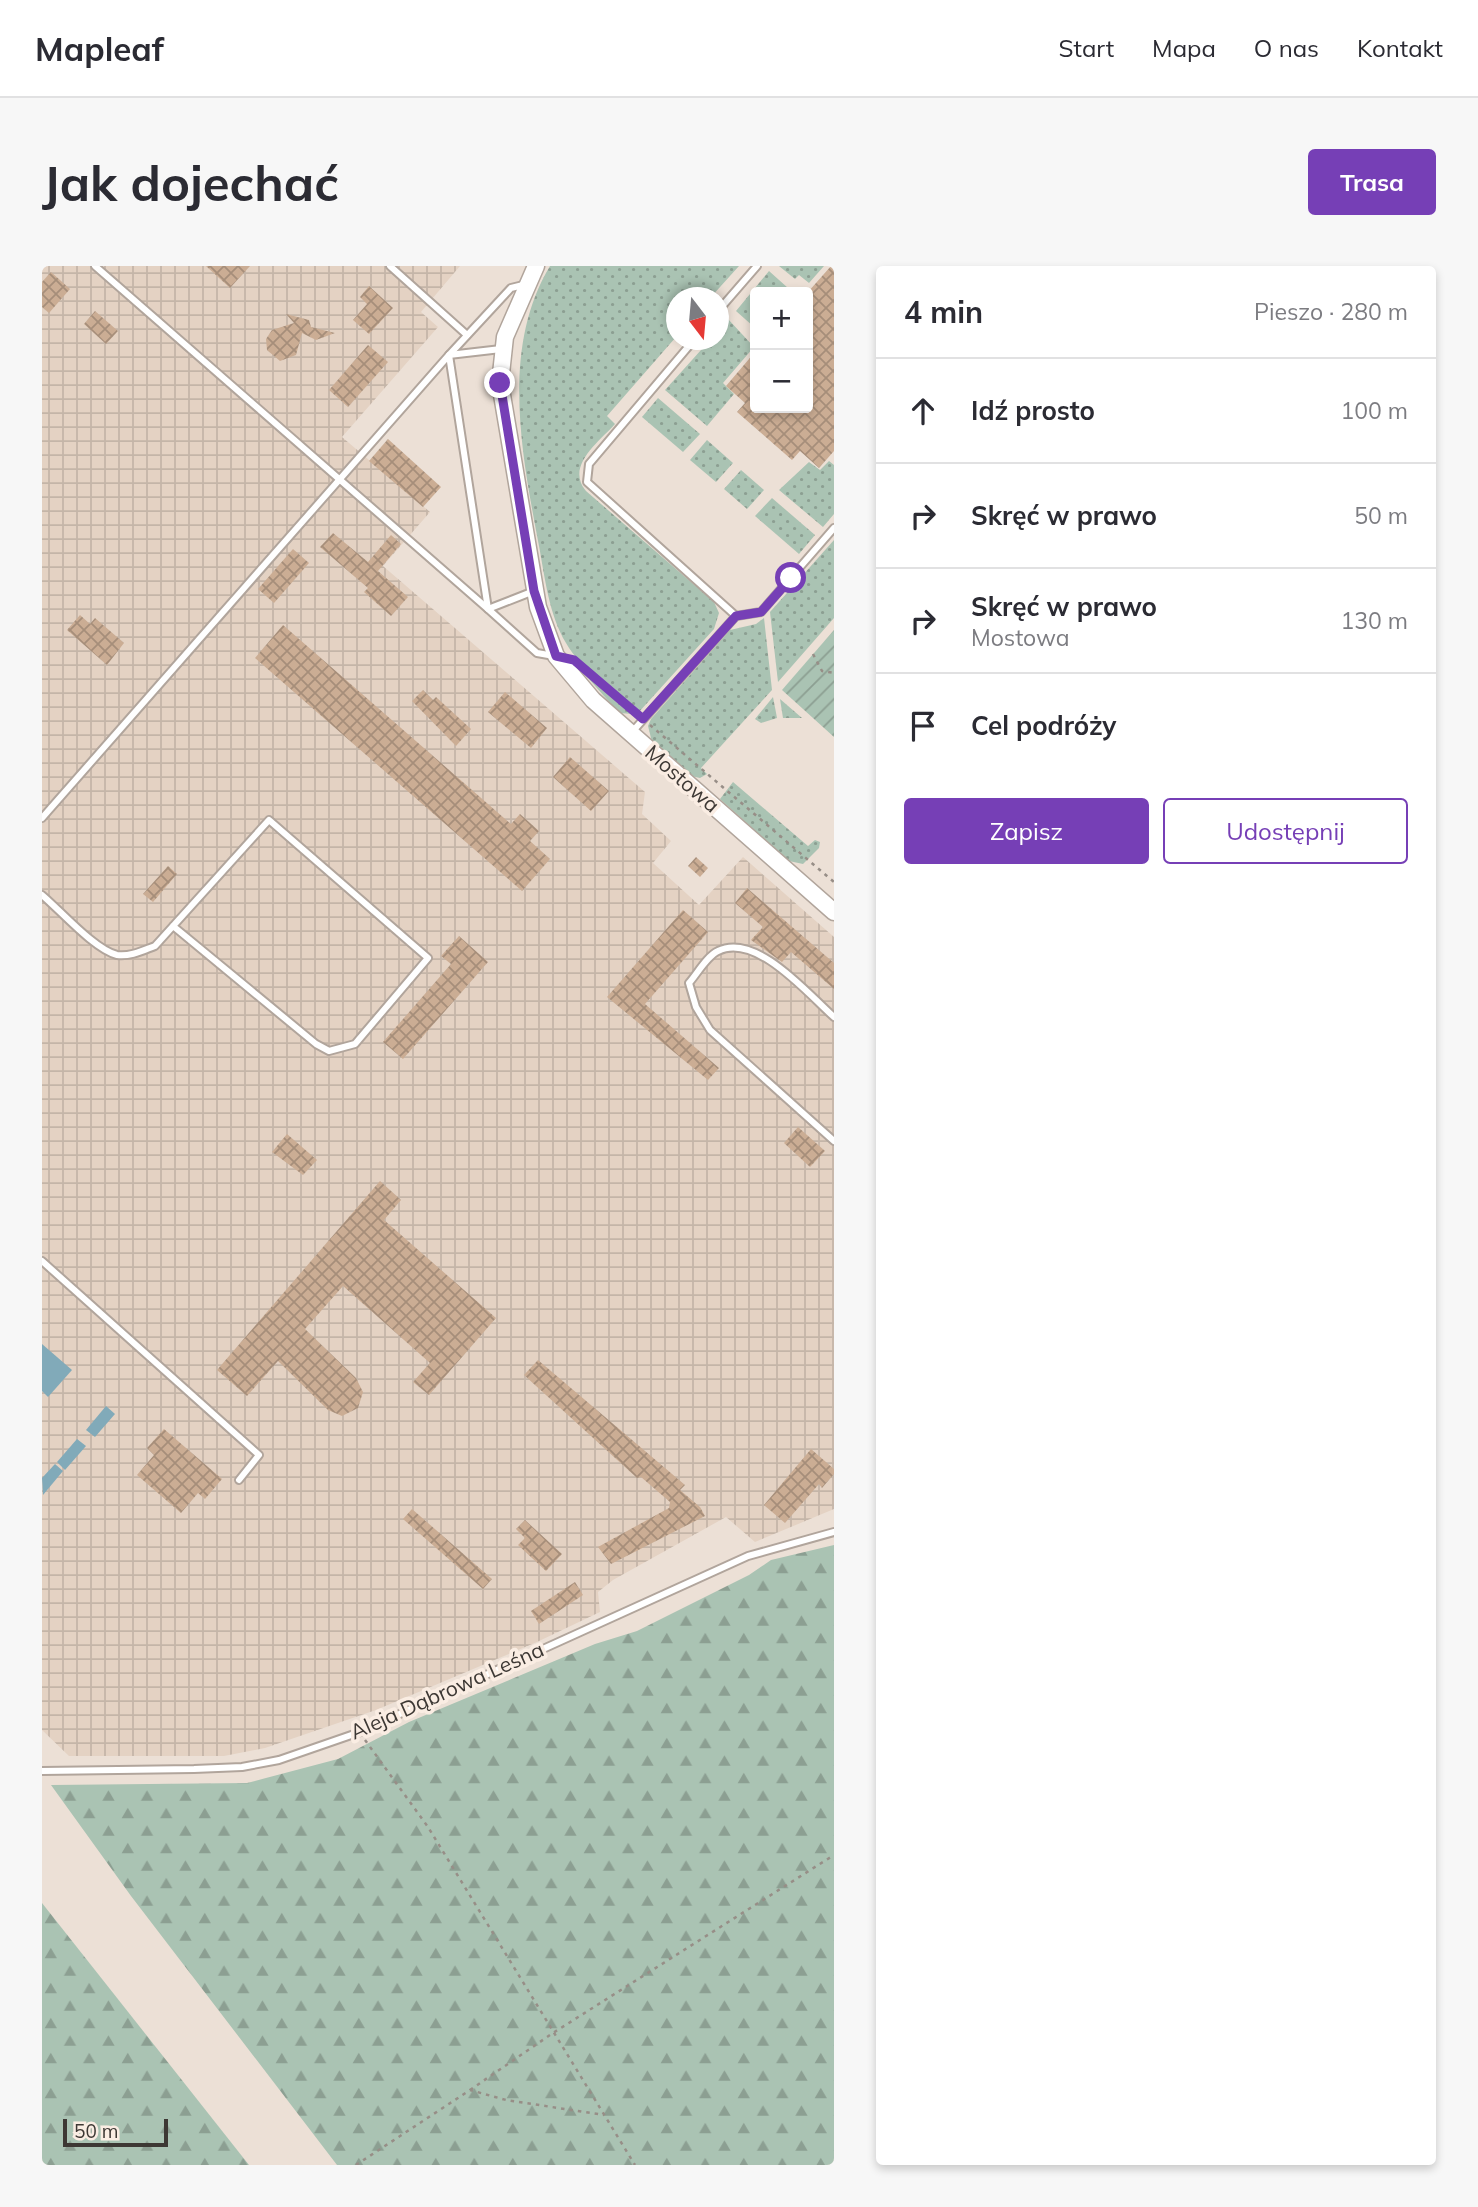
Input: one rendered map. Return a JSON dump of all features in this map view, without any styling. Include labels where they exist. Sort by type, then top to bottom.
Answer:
[{"type":"street","name":"Mostowa","points":[[536,266],[503,349],[500,383],[534,591],[556,656],[593,700],[834,912]]},
{"type":"lane","points":[[95,266],[537,653],[556,656]]},
{"type":"lane","points":[[390,266],[467,335]]},
{"type":"lane","points":[[729,299],[757,266]]},
{"type":"lane","points":[[42,818],[467,335],[511,288],[527,284]]},
{"type":"lane","points":[[449,355],[503,349]]},
{"type":"lane","points":[[686,350],[589,464],[587,482],[736,616]]},
{"type":"lane","points":[[449,355],[488,609]]},
{"type":"lane","points":[[630,733],[736,616],[761,612],[834,528]]},
{"type":"lane","points":[[488,609],[534,591]]},
{"type":"lane","points":[[42,895],[100,946],[117,955],[134,954],[155,946],[173,926],[269,820],[428,958],[355,1044],[329,1051],[316,1044],[173,926]]},
{"type":"lane","points":[[834,1017],[770,960],[743,947],[717,951],[689,983],[696,1007],[710,1030],[834,1141]]},
{"type":"lane","points":[[42,1261],[259,1455],[240,1480]]},
{"type":"lane","name":"Aleja Dąbrowa Leśna","points":[[42,1771],[242,1767],[279,1760],[360,1732],[748,1556],[834,1532]]},
{"type":"path","points":[[813,654],[822,671],[834,673]]},
{"type":"path","points":[[594,677],[834,882]]},
{"type":"path","points":[[360,1732],[428,1828],[635,2165]]},
{"type":"path","points":[[356,2165],[553,2033],[834,1855]]},
{"type":"path","points":[[470,2090],[506,2100],[604,2115]]},
{"type":"shaded area","points":[[42,266],[460,266],[421,312],[438,327],[342,437],[430,512],[383,566],[645,792],[642,814],[671,841],[653,863],[699,905],[743,857],[834,937],[834,1509],[755,1542],[726,1517],[613,1580],[598,1592],[600,1612],[537,1642],[376,1710],[265,1748],[224,1756],[69,1756],[42,1730]]},
{"type":"green space","points":[[550,266],[739,266],[720,287],[666,287],[666,348],[607,416],[615,424],[587,455],[579,473],[586,491],[714,602],[719,613],[714,629],[639,712],[581,663],[566,643],[555,621],[527,476],[519,403],[525,332],[534,298]]},
{"type":"green space","points":[[779,266],[824,266],[809,283],[799,275],[795,279]]},
{"type":"green space","points":[[769,271],[787,287],[756,287]]},
{"type":"green space","points":[[750,294],[750,323],[736,311]]},
{"type":"green space","points":[[729,320],[750,343],[750,352],[723,383],[734,394],[707,426],[665,390],[701,350],[729,350]]},
{"type":"green space","points":[[658,398],[700,434],[683,452],[642,417]]},
{"type":"green space","points":[[707,440],[733,463],[716,482],[690,460]]},
{"type":"green space","points":[[829,461],[834,465],[834,514],[823,527],[779,490],[809,462],[820,470]]},
{"type":"green space","points":[[741,470],[764,490],[747,509],[724,489]]},
{"type":"green space","points":[[772,498],[815,535],[799,554],[755,516]]},
{"type":"green space","points":[[834,540],[834,618],[778,682],[770,612]]},
{"type":"green space","points":[[764,618],[772,690],[701,768],[707,774],[700,778],[691,776],[652,742],[648,726],[651,719],[730,630],[756,624]]},
{"type":"green space","points":[[834,630],[834,737],[782,690]]},
{"type":"green space","points":[[573,661],[633,714],[619,713]]},
{"type":"green space","points":[[773,697],[777,718],[761,723],[755,719]]},
{"type":"green space","points":[[780,699],[802,718],[783,718]]},
{"type":"green space","points":[[733,782],[808,846],[815,840],[820,842],[819,848],[803,864],[789,861],[720,799]]},
{"type":"green space","points":[[834,1545],[834,2165],[337,2165],[131,1896],[51,1785],[247,1783],[338,1759],[409,1722],[595,1644],[637,1631],[749,1575],[771,1560]]},
{"type":"green space","points":[[42,1903],[249,2165],[42,2165]]},
{"type":"water","points":[[42,1344],[72,1370],[48,1397],[42,1391]]},
{"type":"water","points":[[106,1406],[115,1414],[95,1437],[86,1430]]},
{"type":"water","points":[[77,1439],[86,1446],[65,1470],[57,1462]]},
{"type":"water","points":[[55,1464],[63,1471],[43,1495],[42,1478]]},
{"type":"building","points":[[206,266],[250,266],[230,288]]},
{"type":"building","points":[[834,266],[834,451],[819,468],[800,451],[792,460],[737,412],[745,403],[726,386],[750,358],[750,413],[813,413],[812,287]]},
{"type":"building","points":[[51,272],[70,289],[49,313],[42,307],[42,282]]},
{"type":"building","points":[[369,286],[393,308],[369,334],[353,320],[367,304],[360,297]]},
{"type":"building","points":[[95,311],[118,331],[106,344],[84,324]]},
{"type":"building","points":[[286,314],[309,320],[311,327],[335,333],[316,340],[302,333],[296,355],[280,361],[267,350],[266,339],[272,330],[294,323]]},
{"type":"building","points":[[368,345],[388,362],[348,407],[329,390]]},
{"type":"building","points":[[388,439],[441,487],[423,507],[369,461]]},
{"type":"building","points":[[333,533],[368,562],[391,535],[401,544],[378,571],[408,597],[391,616],[364,592],[368,588],[320,547]]},
{"type":"building","points":[[293,549],[309,563],[274,603],[258,589]]},
{"type":"building","points":[[80,615],[90,624],[95,618],[124,643],[107,665],[67,630]]},
{"type":"building","points":[[283,625],[511,824],[520,814],[539,831],[530,841],[550,859],[522,891],[255,658]]},
{"type":"building","points":[[423,690],[433,700],[436,697],[471,729],[456,746],[412,701]]},
{"type":"building","points":[[505,692],[547,728],[531,748],[488,712]]},
{"type":"building","points":[[570,757],[609,791],[591,811],[553,777]]},
{"type":"building","points":[[696,857],[708,868],[700,877],[688,866]]},
{"type":"building","points":[[168,866],[177,874],[153,902],[143,894]]},
{"type":"building","points":[[747,888],[834,963],[834,989],[791,952],[782,962],[751,940],[763,927],[735,903]]},
{"type":"building","points":[[683,910],[708,932],[645,1004],[719,1068],[708,1080],[607,997]]},
{"type":"building","points":[[459,936],[488,962],[403,1059],[383,1042],[451,964],[441,956]]},
{"type":"building","points":[[798,1127],[825,1151],[810,1167],[784,1143]]},
{"type":"building","points":[[287,1134],[317,1160],[303,1175],[272,1152]]},
{"type":"building","points":[[380,1181],[401,1200],[384,1220],[496,1318],[429,1395],[413,1382],[430,1363],[343,1286],[305,1329],[356,1378],[363,1392],[358,1408],[342,1416],[328,1410],[278,1361],[247,1396],[217,1370]]},
{"type":"building","points":[[538,1360],[685,1485],[680,1490],[700,1507],[705,1516],[611,1564],[598,1547],[669,1508],[670,1502],[641,1477],[637,1478],[524,1375]]},
{"type":"building","points":[[164,1429],[222,1479],[205,1499],[198,1493],[181,1513],[137,1475],[154,1455],[147,1448]]},
{"type":"building","points":[[811,1449],[834,1469],[834,1474],[822,1488],[819,1484],[785,1523],[764,1505]]},
{"type":"building","points":[[412,1509],[492,1579],[483,1589],[403,1519]]},
{"type":"building","points":[[525,1520],[562,1554],[546,1571],[518,1545],[525,1538],[516,1529]]},
{"type":"building","points":[[575,1582],[583,1595],[539,1624],[531,1611]]},
{"type":"route","points":[[500,383],[534,591],[548,640],[556,656],[574,660],[643,719],[736,616],[761,612],[791,578]]}]
